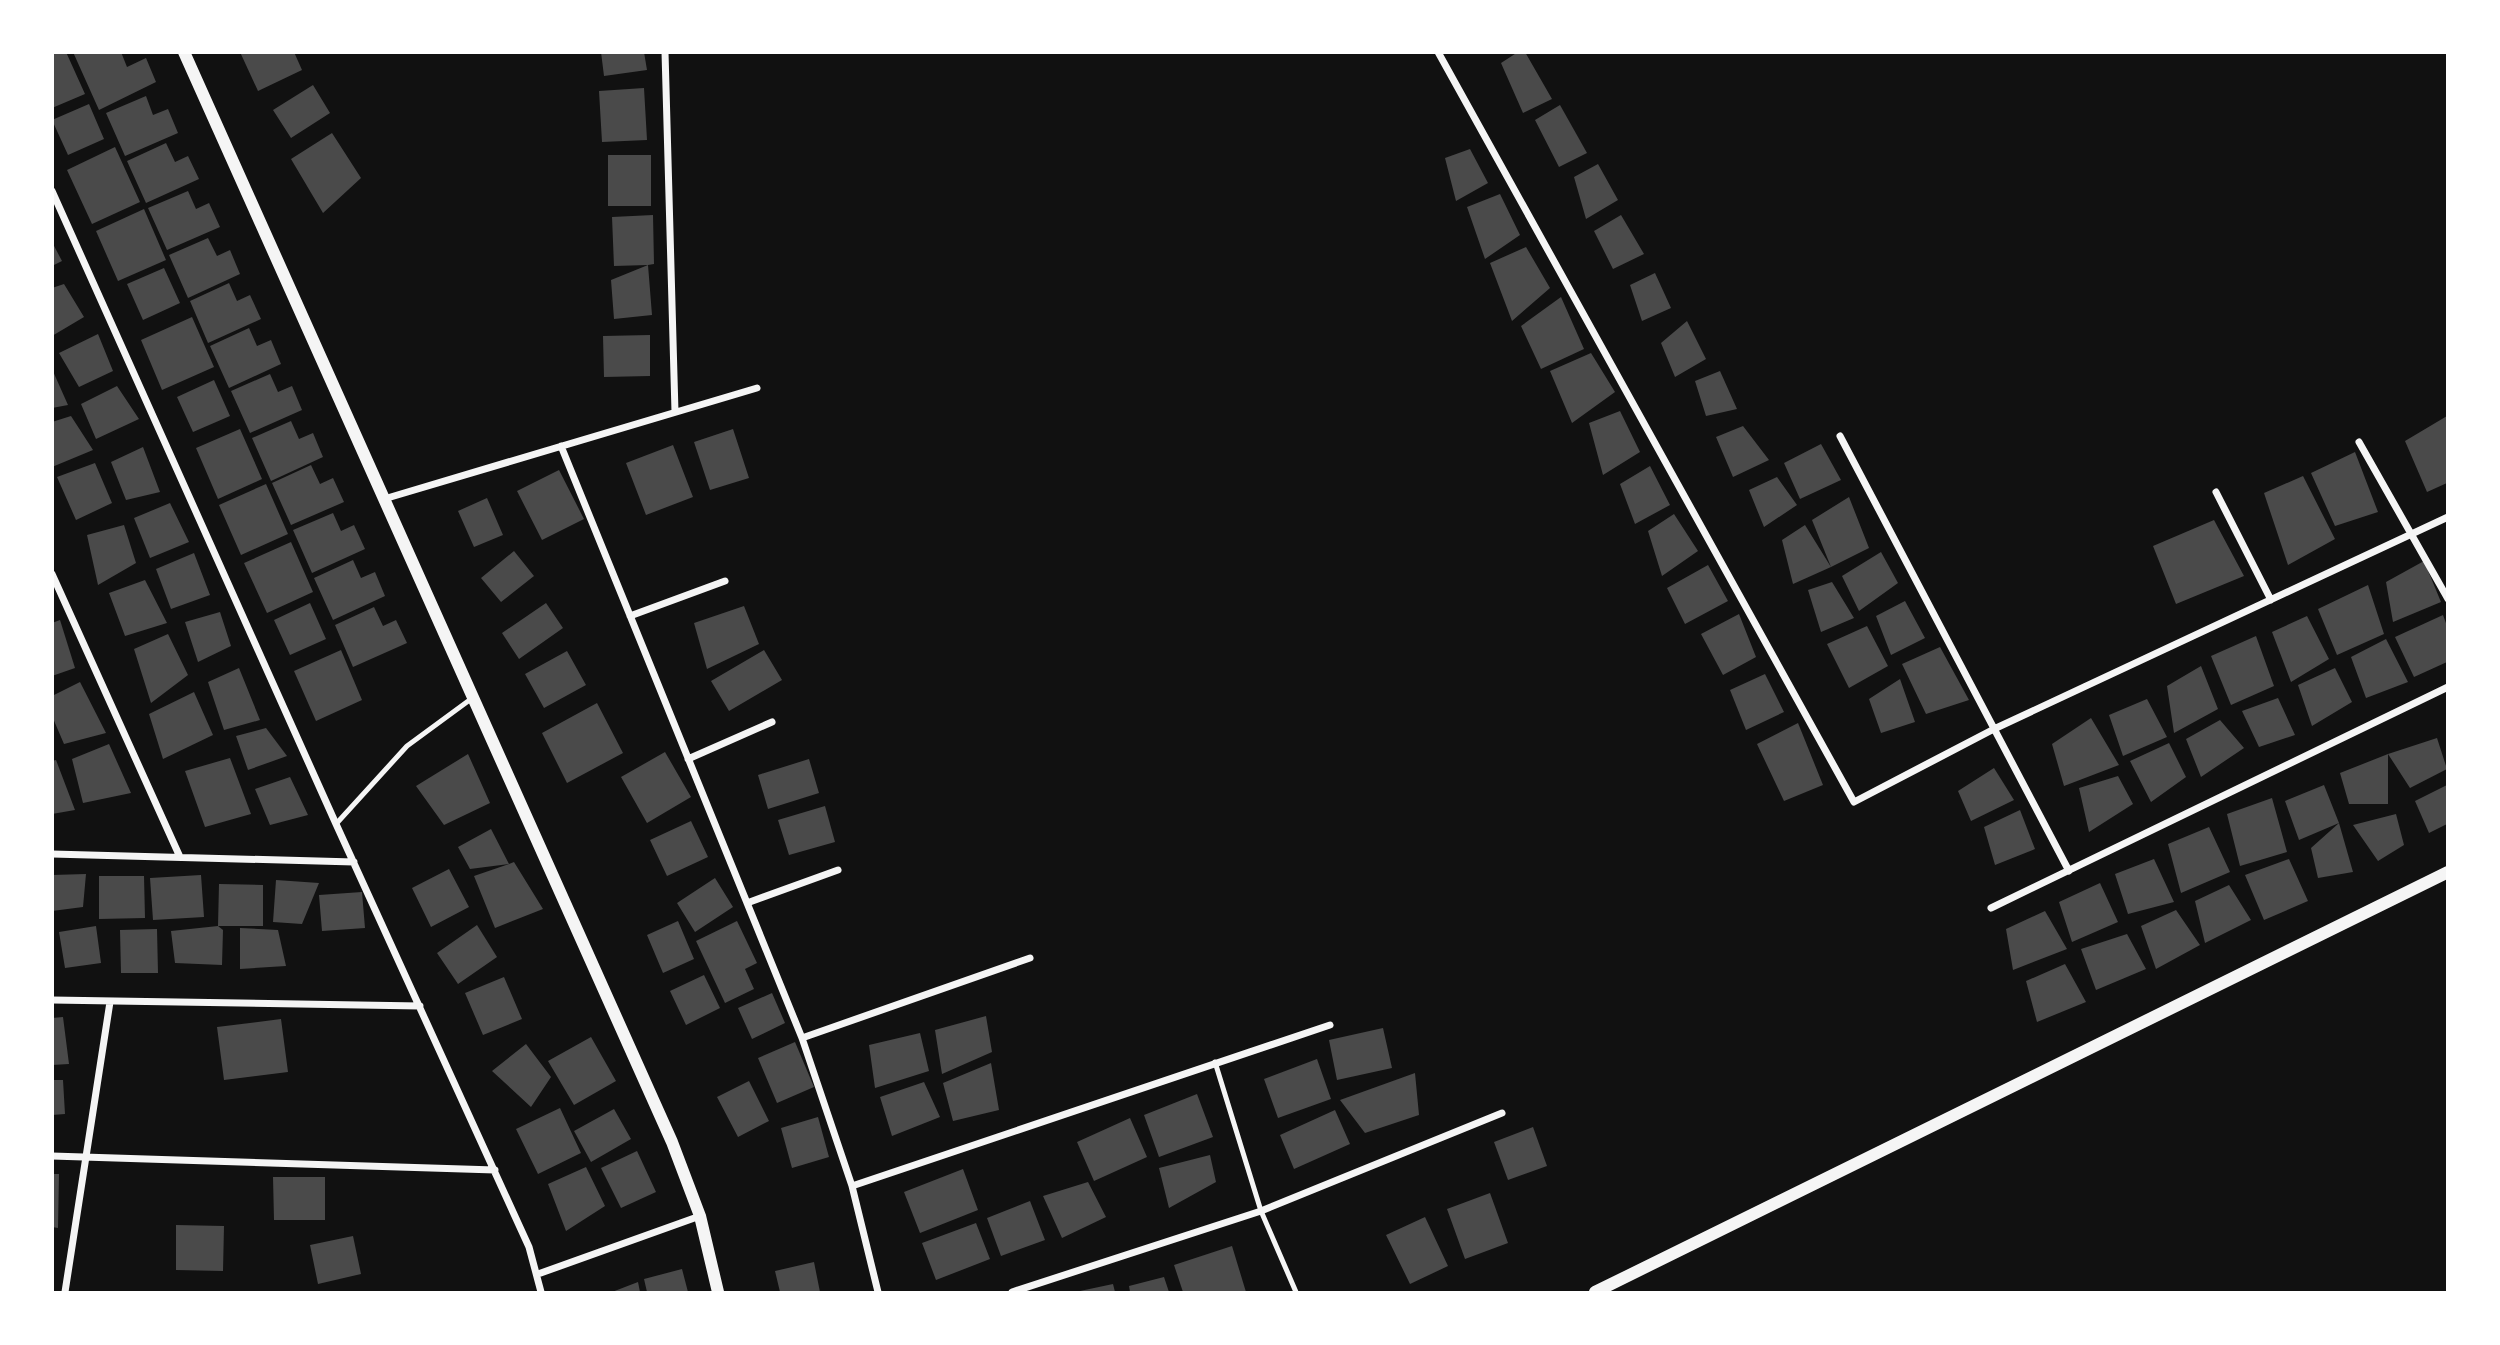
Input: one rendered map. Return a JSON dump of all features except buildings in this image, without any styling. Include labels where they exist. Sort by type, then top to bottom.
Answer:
[{"type":"street","points":[[184,52],[672,1142],[700,1216],[718,1293]]},
{"type":"street","points":[[666,52],[675,412]]},
{"type":"street","points":[[1438,52],[1854,802],[1994,729],[2448,517]]},
{"type":"street","points":[[52,191],[336,824],[495,1170],[529,1247],[541,1293]]},
{"type":"street","points":[[384,499],[757,388]]},
{"type":"street","points":[[1840,436],[2069,871]]},
{"type":"street","points":[[2360,442],[2448,599]]},
{"type":"street","points":[[561,446],[802,1038],[852,1185],[878,1293]]},
{"type":"street","points":[[2216,492],[2271,600]]},
{"type":"street","points":[[52,573],[180,857]]},
{"type":"street","points":[[630,617],[725,581]]},
{"type":"street","points":[[1991,908],[2448,687]]},
{"type":"street","points":[[688,759],[772,722]]},
{"type":"street","points":[[52,854],[354,862]]},
{"type":"street","points":[[747,904],[838,870]]},
{"type":"street","points":[[1595,1293],[2448,872]]},
{"type":"street","points":[[802,1038],[1030,958]]},
{"type":"street","points":[[52,1000],[419,1006]]},
{"type":"street","points":[[65,1293],[110,1002]]},
{"type":"street","points":[[852,1185],[1330,1025]]},
{"type":"street","points":[[1012,1293],[1261,1211],[1502,1113]]},
{"type":"street","points":[[52,1156],[495,1170]]},
{"type":"street","points":[[538,1275],[700,1216]]},
{"type":"lane","points":[[336,824],[407,746],[474,697]]},
{"type":"lane","points":[[1215,1062],[1261,1211],[1296,1293]]}]
